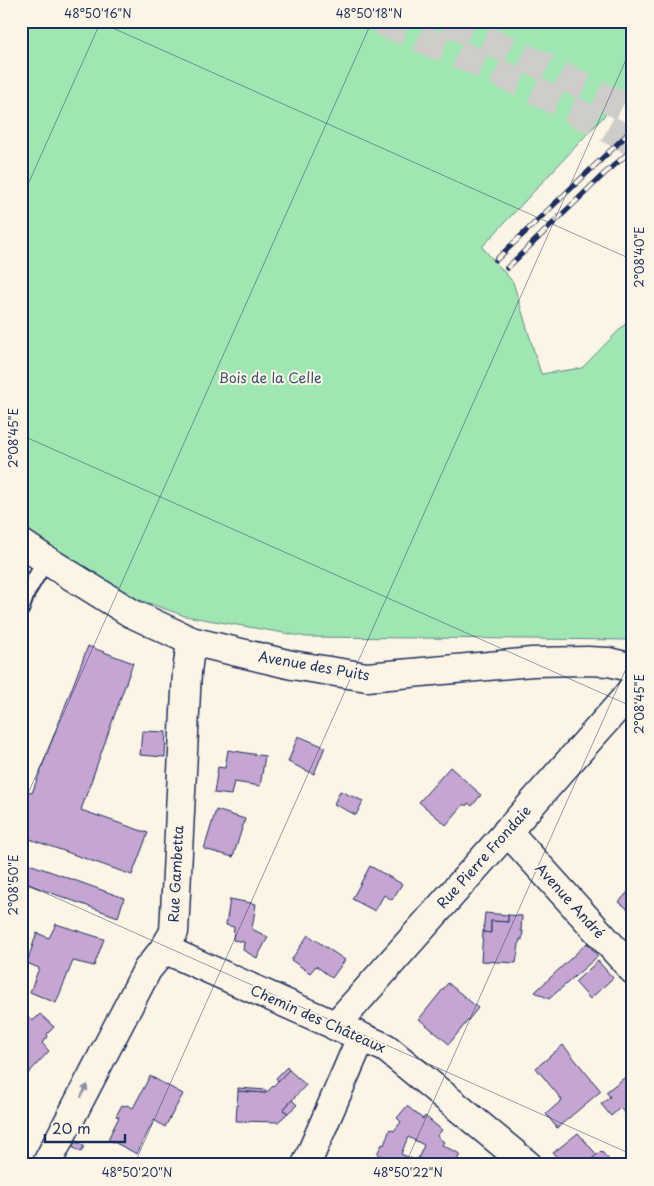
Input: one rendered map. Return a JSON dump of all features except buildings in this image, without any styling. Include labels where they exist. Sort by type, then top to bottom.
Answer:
[{"type":"street","name":"Avenue des Puits","points":[[21,544],[131,613],[191,641],[292,665],[367,677],[532,662],[609,662],[633,668]]},
{"type":"street","name":"Rue Gambetta","points":[[46,1165],[148,970],[174,932],[187,672],[191,641]]},
{"type":"street","name":"Rue Pierre Frondaie","points":[[335,1026],[633,688]]},
{"type":"street","name":"Avenue André","points":[[507,831],[633,970]]},
{"type":"street","name":"Chemin des Châteaux","points":[[164,949],[386,1048],[528,1165]]},
{"type":"street","points":[[306,1165],[361,1038]]},
{"type":"lane","points":[[21,610],[27,592],[46,560]]},
{"type":"green space","name":"Bois de la Celle","points":[[21,21],[633,21],[633,85],[482,247],[513,282],[541,374],[582,368],[633,316],[633,640],[307,637],[185,616],[137,599],[21,530]]},
{"type":"tunnel","points":[[380,21],[466,57],[541,93],[633,142]]},
{"type":"tunnel","points":[[446,21],[547,68],[633,112]]},
{"type":"railway","points":[[496,260],[633,129]]},
{"type":"railway","points":[[507,268],[604,174],[633,149]]}]
